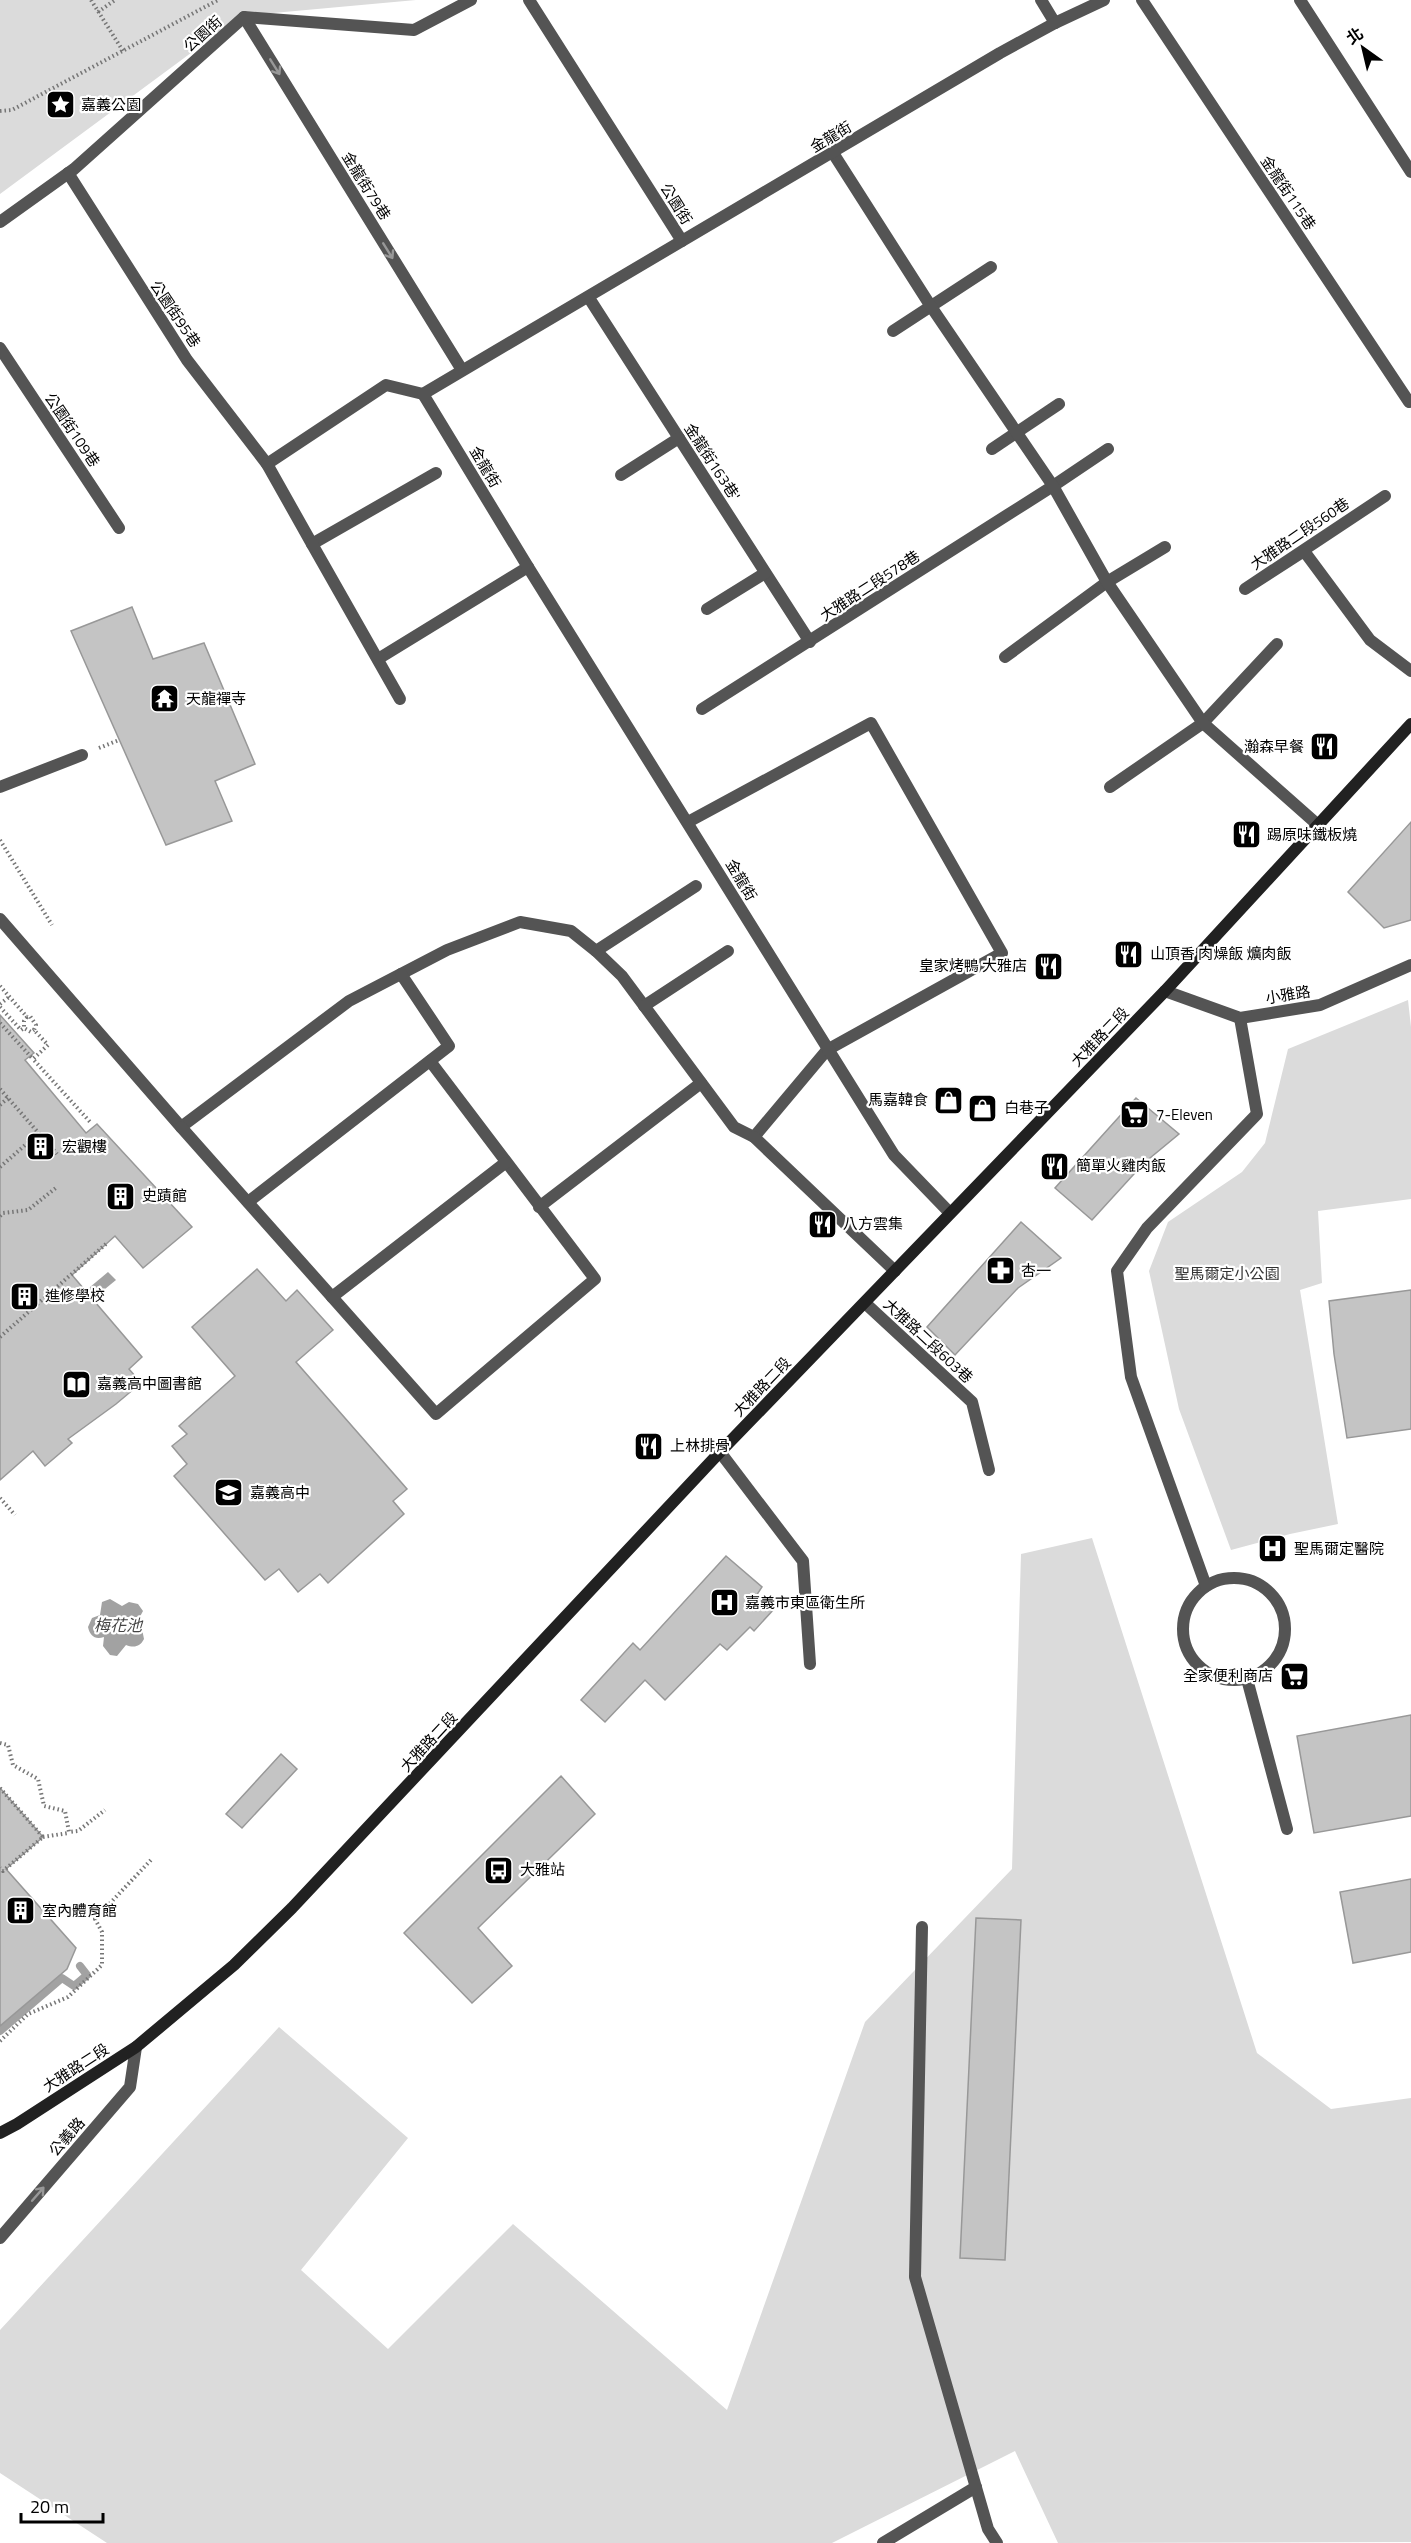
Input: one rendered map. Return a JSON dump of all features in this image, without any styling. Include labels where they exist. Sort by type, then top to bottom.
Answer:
[{"type":"main road","name":"大雅路二段","points":[[0,2133],[136,2047],[234,1965],[333,1867],[720,1452],[1165,991],[1411,724]]},
{"type":"street","name":"公園街","points":[[0,222],[68,173],[244,17],[414,30],[471,0]]},
{"type":"street","name":"公園街","points":[[529,0],[682,241]]},
{"type":"street","points":[[1041,0],[1055,23]]},
{"type":"street","name":"金龍街","points":[[950,1213],[894,1155],[826,1050],[423,394],[1055,23],[1104,0]]},
{"type":"street","name":"金龍街115巷","points":[[1142,0],[1409,402]]},
{"type":"street","points":[[1300,0],[1411,172]]},
{"type":"street","name":"金龍街79巷","points":[[244,17],[462,370]]},
{"type":"street","points":[[833,153],[930,305],[1053,486],[1107,582],[1203,723],[1318,825]]},
{"type":"street","name":"公園街95巷","points":[[68,173],[187,360],[267,464],[400,699]]},
{"type":"street","points":[[893,331],[991,267]]},
{"type":"street","name":"金龍街163巷'","points":[[589,298],[810,642]]},
{"type":"street","name":"公園街109巷","points":[[0,348],[119,528]]},
{"type":"street","points":[[267,464],[386,385],[423,394]]},
{"type":"street","points":[[992,448],[1059,404]]},
{"type":"street","points":[[621,475],[679,438]]},
{"type":"street","name":"大雅路二段578巷","points":[[702,709],[810,642],[1108,449]]},
{"type":"street","points":[[312,544],[436,473]]},
{"type":"street","name":"大雅路二段560巷","points":[[1385,496],[1245,589],[1304,551],[1370,640],[1411,671]]},
{"type":"street","points":[[1005,657],[1107,582],[1165,547]]},
{"type":"street","points":[[378,659],[528,567]]},
{"type":"street","points":[[708,609],[765,573]]},
{"type":"street","points":[[1110,787],[1203,723],[1277,644]]},
{"type":"street","points":[[688,822],[871,723],[1002,953],[826,1050],[754,1137]]},
{"type":"street","points":[[0,787],[82,755]]},
{"type":"street","points":[[596,951],[696,886]]},
{"type":"street","points":[[0,919],[436,1414],[595,1279],[430,1061]]},
{"type":"street","points":[[181,1127],[349,1001],[447,950],[520,922],[571,931],[622,976],[734,1126],[754,1137],[895,1271]]},
{"type":"street","points":[[644,1006],[728,951]]},
{"type":"street","name":"小雅路","points":[[1165,991],[1240,1018],[1320,1005],[1411,965]]},
{"type":"street","points":[[248,1202],[449,1046],[401,974]]},
{"type":"street","points":[[1206,1586],[1131,1377],[1117,1271],[1147,1228],[1257,1114],[1240,1018]]},
{"type":"street","points":[[539,1207],[701,1083]]},
{"type":"street","points":[[332,1297],[505,1162]]},
{"type":"street","name":"大雅路二段603巷","points":[[865,1303],[972,1402],[989,1470]]},
{"type":"street","points":[[720,1452],[803,1561],[810,1664]]},
{"type":"street","points":[[1241,1578],[1258,1583],[1272,1594],[1282,1609],[1286,1626],[1284,1644],[1275,1660],[1262,1673],[1247,1679],[1231,1681],[1215,1677],[1201,1669],[1191,1657],[1184,1643],[1183,1626],[1186,1611],[1194,1597],[1206,1586],[1223,1579],[1241,1578]]},
{"type":"street","points":[[1247,1679],[1287,1829]]},
{"type":"street","points":[[922,1927],[915,2277],[988,2529],[997,2543]]},
{"type":"street","name":"公義路","points":[[0,2238],[130,2086],[136,2047]]},
{"type":"street","points":[[883,2543],[976,2487]]},
{"type":"path","points":[[91,0],[123,51]]},
{"type":"path","points":[[98,12],[115,0]]},
{"type":"path","points":[[0,111],[12,110],[218,0]]},
{"type":"path","points":[[0,840],[52,926]]},
{"type":"path","points":[[0,986],[27,1017],[30,1016],[36,1025],[34,1030]]},
{"type":"path","points":[[9,997],[0,1006],[21,1030],[24,1028],[31,1032],[34,1030]]},
{"type":"path","points":[[24,1028],[24,1021],[27,1017]]},
{"type":"path","points":[[0,1023],[91,1123]]},
{"type":"path","points":[[33,1059],[48,1046],[34,1030]]},
{"type":"path","points":[[0,1089],[57,1154]]},
{"type":"path","points":[[0,1105],[8,1098]]},
{"type":"path","points":[[0,1167],[39,1133]]},
{"type":"path","points":[[0,1216],[3,1213],[28,1210],[57,1187]]},
{"type":"path","points":[[0,1337],[107,1243]]},
{"type":"path","points":[[0,1498],[15,1515]]},
{"type":"path","points":[[0,1743],[8,1745],[13,1765],[38,1779],[44,1806],[65,1811],[69,1833]]},
{"type":"path","points":[[0,1788],[43,1837]]},
{"type":"path","points":[[0,1868],[3,1871],[43,1837],[78,1831],[105,1810]]},
{"type":"path","points":[[0,2041],[28,2014],[68,1997],[102,1965],[102,1932],[96,1919],[151,1860]]},
{"type":"green space","name":"嘉義公園","points":[[0,0],[416,0],[241,16],[0,194]]},
{"type":"green space","name":"聖馬爾定小公園","points":[[1408,1000],[1411,1027],[1411,1199],[1318,1211],[1322,1283],[1300,1290],[1338,1524],[1231,1550],[1179,1409],[1149,1271],[1168,1222],[1242,1172],[1265,1143],[1288,1049]]},
{"type":"green space","points":[[1092,1538],[1257,2053],[1331,2109],[1411,2098],[1411,2542],[1058,2543],[1015,2451],[832,2543],[107,2543],[0,2473],[0,2330],[279,2027],[408,2138],[301,2270],[388,2349],[513,2224],[727,2410],[865,2022],[1012,1869],[1021,1554]]},
{"type":"water","points":[[108,1272],[116,1280],[83,1307],[77,1298]]},
{"type":"water","name":"梅花池","points":[[110,1599],[122,1606],[129,1602],[138,1604],[143,1611],[136,1624],[142,1629],[144,1639],[136,1646],[126,1645],[117,1656],[110,1655],[103,1646],[104,1637],[93,1636],[88,1627],[92,1618],[100,1615],[102,1602]]},
{"type":"building","name":"天龍禪寺","points":[[132,607],[153,659],[204,643],[255,764],[215,781],[232,821],[166,845],[71,631]]},
{"type":"building","points":[[1411,822],[1411,920],[1384,928],[1348,892]]},
{"type":"building","points":[[0,1015],[34,1053],[25,1060],[86,1133],[97,1124],[192,1227],[143,1268],[115,1236],[72,1275],[142,1357],[129,1369],[141,1383],[68,1439],[72,1443],[45,1466],[33,1451],[0,1480]]},
{"type":"building","points":[[1136,1098],[1179,1134],[1144,1163],[1092,1220],[1055,1188]]},
{"type":"building","points":[[1021,1222],[1061,1258],[1018,1288],[955,1355],[927,1327]]},
{"type":"building","points":[[257,1269],[286,1301],[297,1290],[333,1330],[296,1362],[407,1489],[393,1501],[404,1514],[328,1583],[320,1574],[298,1592],[279,1569],[265,1580],[174,1476],[187,1464],[172,1446],[187,1434],[179,1426],[235,1376],[192,1327]]},
{"type":"building","points":[[1411,1290],[1411,1429],[1347,1438],[1334,1354],[1329,1301]]},
{"type":"building","points":[[726,1556],[762,1587],[756,1596],[774,1609],[754,1631],[750,1627],[727,1650],[720,1644],[665,1700],[645,1680],[605,1722],[581,1700],[633,1643],[640,1650]]},
{"type":"building","points":[[1411,1715],[1411,1816],[1314,1833],[1297,1736]]},
{"type":"building","points":[[281,1754],[297,1769],[242,1828],[226,1814]]},
{"type":"building","points":[[561,1776],[595,1814],[478,1928],[512,1966],[472,2003],[404,1933]]},
{"type":"building","name":"室內體育館","points":[[0,1788],[43,1837],[6,1869],[76,1948],[67,1969],[0,2026]]},
{"type":"building","points":[[1411,1879],[1411,1952],[1353,1963],[1340,1892]]},
{"type":"building","points":[[976,1918],[1021,1920],[1005,2260],[960,2258]]},
{"type":"waterway","points":[[0,2031],[62,1978],[74,1986],[87,1975],[80,1966]]},
{"type":"place","name":"嘉義公園","points":[[60,105]]},
{"type":"place","name":"天龍禪寺","points":[[165,699]]},
{"type":"place","name":"瀚森早餐","points":[[1325,747]]},
{"type":"place","name":"踢原味鐵板燒","points":[[1246,835]]},
{"type":"place","name":"山頂香 肉燥飯 爌肉飯","points":[[1129,954]]},
{"type":"place","name":"皇家烤鴨 大雅店","points":[[1048,966]]},
{"type":"place","name":"馬嘉韓食","points":[[949,1100]]},
{"type":"place","name":"白巷子","points":[[983,1108]]},
{"type":"place","name":"7-Eleven","points":[[1135,1115]]},
{"type":"place","name":"宏觀樓","points":[[41,1147]]},
{"type":"place","name":"簡單火雞肉飯","points":[[1055,1166]]},
{"type":"place","name":"史蹟館","points":[[121,1196]]},
{"type":"place","name":"八方雲集","points":[[822,1224]]},
{"type":"place","name":"杏一","points":[[1000,1271]]},
{"type":"place","name":"進修學校","points":[[24,1296]]},
{"type":"place","name":"嘉義高中圖書館","points":[[76,1384]]},
{"type":"place","name":"上林排骨","points":[[649,1446]]},
{"type":"place","name":"嘉義高中","points":[[229,1493]]},
{"type":"place","name":"聖馬爾定醫院","points":[[1273,1549]]},
{"type":"place","name":"嘉義市東區衛生所","points":[[724,1603]]},
{"type":"place","name":"全家便利商店","points":[[1294,1676]]},
{"type":"place","name":"大雅站","points":[[499,1870]]},
{"type":"place","name":"室內體育館","points":[[21,1911]]}]
